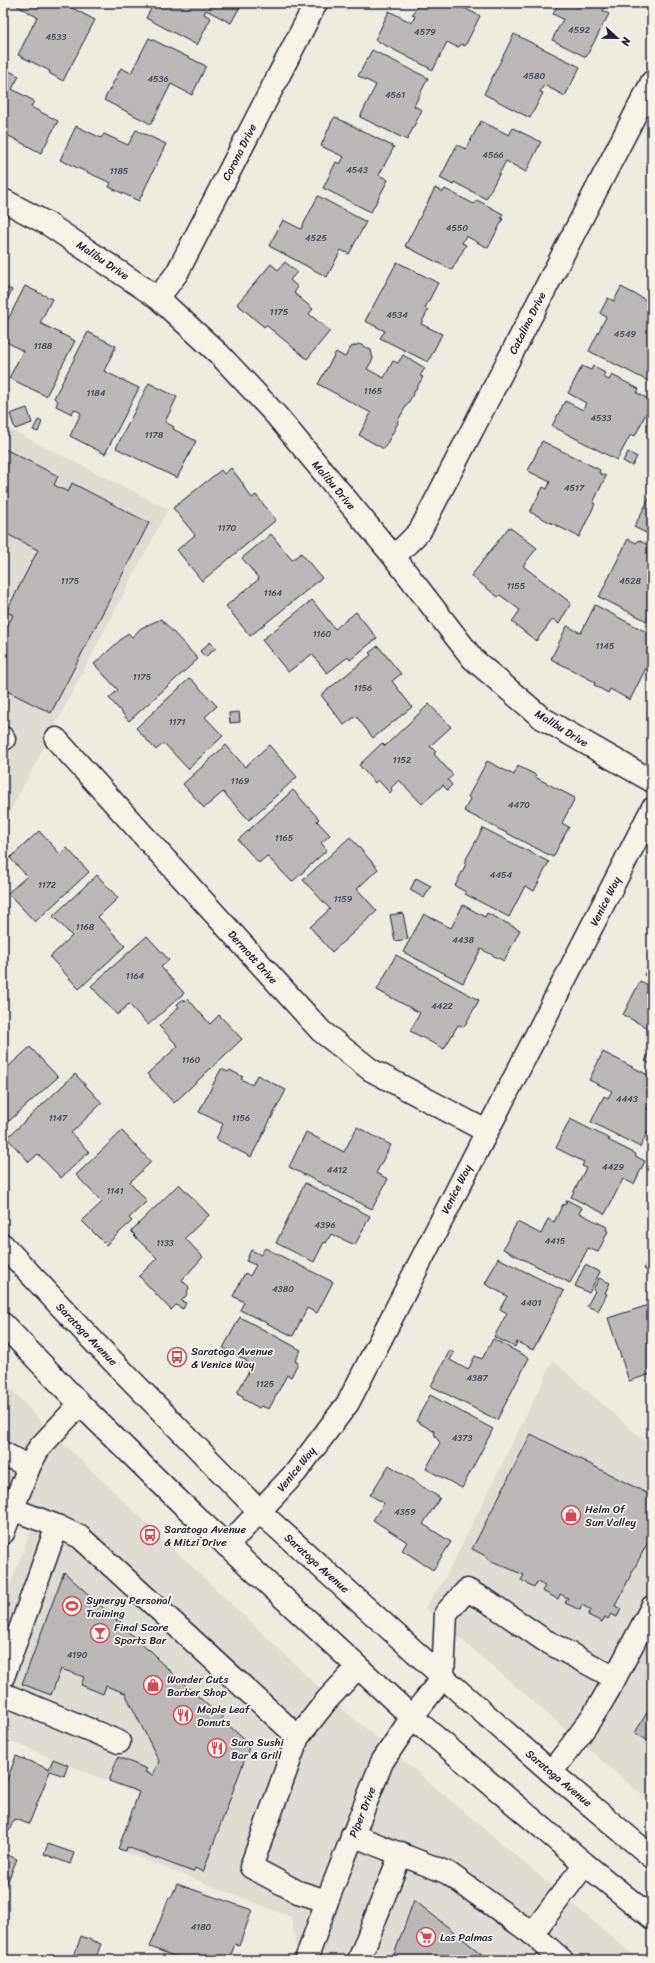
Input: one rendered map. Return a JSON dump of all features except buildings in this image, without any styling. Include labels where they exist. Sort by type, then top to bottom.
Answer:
[{"type":"street","name":"Corona Drive","points":[[158,298],[177,273],[316,3]]},
{"type":"street","name":"Catalina Drive","points":[[394,557],[420,531],[652,82]]},
{"type":"street","name":"Malibu Drive","points":[[3,200],[48,224],[158,298],[219,354],[276,415],[394,557],[473,659],[542,718],[652,781]]},
{"type":"street","name":"Dermott Drive","points":[[56,739],[321,1031],[371,1070],[486,1131]]},
{"type":"street","name":"Venice Way","points":[[227,1546],[296,1472],[348,1403],[652,809]]},
{"type":"street","name":"Saratoga Avenue","points":[[3,1246],[260,1512],[443,1677],[551,1772],[652,1857]]},
{"type":"street","points":[[3,1324],[80,1404],[227,1546],[412,1717],[585,1864],[652,1918]]},
{"type":"street","points":[[3,1533],[29,1467],[39,1448],[80,1404]]},
{"type":"street","points":[[3,1453],[29,1467]]},
{"type":"street","points":[[12,1509],[57,1526],[80,1537],[298,1737]]},
{"type":"street","points":[[3,1677],[57,1526]]},
{"type":"street","points":[[443,1677],[446,1613],[467,1590],[490,1603],[544,1640],[615,1678]]},
{"type":"street","points":[[551,1772],[582,1734],[602,1703],[652,1608]]},
{"type":"street","points":[[327,1902],[298,1892],[251,1867],[298,1737],[327,1700],[358,1667]]},
{"type":"street","name":"Piper Drive","points":[[306,1960],[352,1835],[382,1762],[412,1717],[443,1677]]},
{"type":"street","points":[[3,1694],[119,1742]]},
{"type":"street","points":[[352,1835],[401,1853],[448,1873],[532,1934],[562,1960]]},
{"type":"street","points":[[359,1960],[401,1853]]},
{"type":"street","points":[[532,1934],[585,1864]]},
{"type":"shaded area","points":[[3,426],[168,509],[3,825]]},
{"type":"shaded area","points":[[553,1361],[652,1447],[652,1804],[425,1608],[447,1575]]},
{"type":"shaded area","points":[[3,1380],[46,1427],[332,1700],[639,1960],[298,1960],[291,1917],[117,1849],[139,1794],[3,1738],[3,1605],[39,1508],[3,1494]]},
{"type":"place","name":"Saratoga Avenue & Venice Way","points":[[177,1357]]},
{"type":"place","name":"Helm Of Sun Valley","points":[[571,1515]]},
{"type":"place","name":"Saratoga Avenue & Mitzi Drive","points":[[150,1535]]},
{"type":"place","name":"Synergy Personal Training","points":[[72,1606]]},
{"type":"place","name":"Final Score Sports Bar","points":[[100,1633]]},
{"type":"place","name":"Wonder Cuts Barber Shop","points":[[153,1685]]},
{"type":"place","name":"Maple Leaf Donuts","points":[[183,1715]]},
{"type":"place","name":"Suro Sushi Bar & Grill","points":[[217,1748]]},
{"type":"place","name":"Las Palmas","points":[[426,1937]]}]
